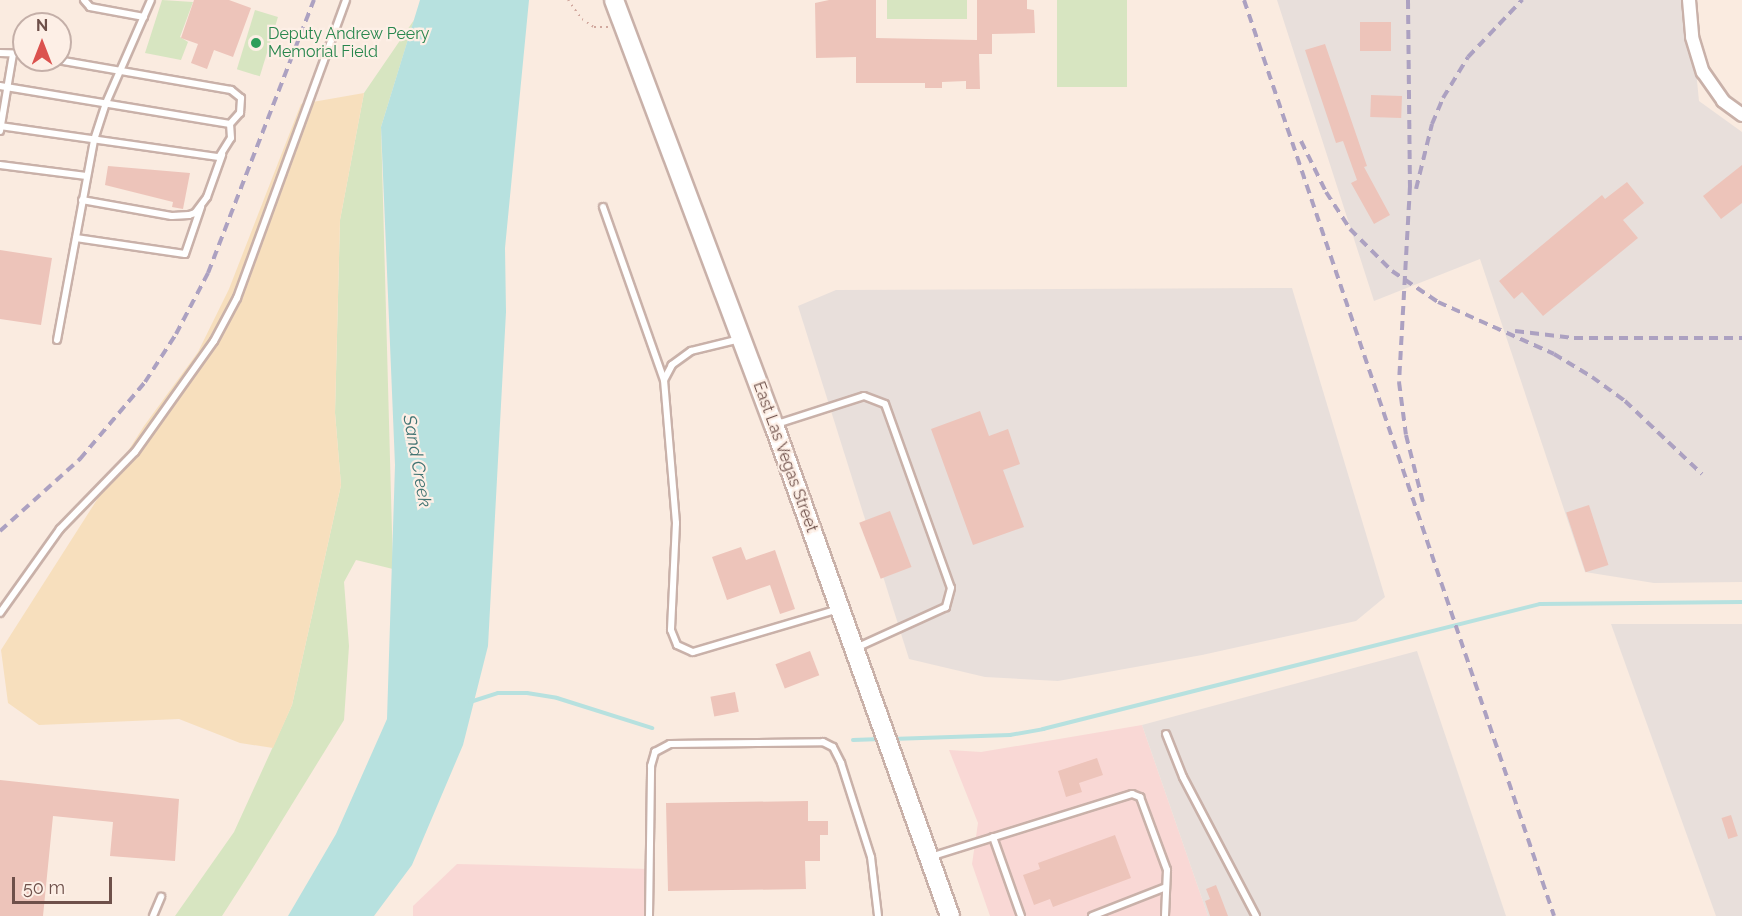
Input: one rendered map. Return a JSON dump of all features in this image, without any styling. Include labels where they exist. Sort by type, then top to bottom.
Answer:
[{"type":"street","name":"East Las Vegas Street","points":[[614,0],[774,425],[950,916]]},
{"type":"street","points":[[1689,0],[1692,37],[1703,72],[1723,101],[1742,115]]},
{"type":"lane","points":[[84,0],[90,7],[144,16]]},
{"type":"lane","points":[[57,340],[94,140],[106,103],[151,0]]},
{"type":"lane","points":[[0,613],[60,529],[135,452],[214,340],[237,298],[346,0]]},
{"type":"lane","points":[[12,58],[4,87],[0,128],[222,155]]},
{"type":"lane","points":[[4,87],[230,124],[236,122],[242,102],[231,90],[72,62]]},
{"type":"lane","points":[[76,238],[185,254],[201,207],[233,131],[230,124]]},
{"type":"lane","points":[[0,165],[86,176]]},
{"type":"lane","points":[[82,200],[172,216],[189,215],[201,207]]},
{"type":"lane","points":[[603,207],[664,380],[676,523],[671,630],[677,645],[693,651],[840,609]]},
{"type":"lane","points":[[664,380],[672,365],[692,351],[742,338]]},
{"type":"lane","points":[[774,425],[864,396],[885,404],[951,588],[946,607],[854,649]]},
{"type":"lane","points":[[1167,734],[1183,777],[1256,916]]},
{"type":"lane","points":[[649,916],[651,766],[655,752],[670,744],[823,742],[833,747],[840,763],[871,857],[878,916]]},
{"type":"lane","points":[[928,858],[1132,794],[1140,797],[1167,870],[1165,916]]},
{"type":"lane","points":[[993,837],[1021,916]]},
{"type":"lane","points":[[1092,916],[1167,887]]},
{"type":"lane","points":[[153,916],[161,897]]},
{"type":"path","points":[[568,0],[582,19],[594,27],[610,26],[607,18]]},
{"type":"shaded area","points":[[1277,0],[1689,0],[1699,101],[1742,132],[1742,582],[1654,583],[1585,572],[1480,259],[1374,301]]},
{"type":"shaded area","points":[[1292,288],[1385,597],[1356,621],[1202,655],[1058,681],[985,677],[909,659],[798,306],[836,290]]},
{"type":"shaded area","points":[[1611,624],[1742,624],[1742,916],[1716,916]]},
{"type":"shaded area","points":[[1417,651],[1506,916],[1208,916],[1142,725]]},
{"type":"shaded area","points":[[1142,725],[1208,916],[990,916],[972,864],[978,823],[949,750],[981,752]]},
{"type":"shaded area","points":[[457,864],[650,869],[647,916],[413,916],[413,906]]},
{"type":"green space","points":[[162,0],[193,2],[180,37],[188,42],[181,60],[145,53]]},
{"type":"green space","points":[[887,0],[967,0],[967,19],[887,19]]},
{"type":"green space","points":[[1057,0],[1127,0],[1127,87],[1057,87]]},
{"type":"green space","name":"Deputy Andrew Peery Memorial Field","points":[[255,10],[278,17],[260,76],[237,69]]},
{"type":"green space","points":[[414,20],[381,127],[393,569],[356,560],[344,582],[349,646],[344,720],[249,874],[222,916],[175,916],[234,832],[292,705],[341,485],[335,413],[340,220],[364,93]]},
{"type":"sand","points":[[364,93],[340,220],[335,413],[341,485],[292,705],[273,748],[240,743],[179,719],[39,725],[8,703],[1,650],[144,426],[198,352],[229,289],[301,104]]},
{"type":"water","name":"Sand Creek","points":[[420,0],[529,0],[505,248],[506,312],[488,646],[463,745],[412,865],[374,916],[288,916],[336,834],[387,719],[395,465],[381,127]]},
{"type":"building","points":[[194,0],[229,0],[251,8],[233,57],[214,50],[207,69],[191,63],[198,44],[181,38]]},
{"type":"building","points":[[829,0],[876,0],[876,38],[977,40],[977,0],[1027,0],[1027,9],[1034,10],[1035,33],[992,34],[992,54],[979,54],[980,89],[966,89],[966,81],[942,82],[942,88],[925,88],[925,83],[856,83],[856,57],[816,58],[815,3]]},
{"type":"building","points":[[1360,22],[1391,22],[1391,51],[1360,51]]},
{"type":"building","points":[[1325,44],[1367,166],[1364,167],[1390,215],[1374,224],[1351,183],[1357,180],[1343,141],[1336,143],[1305,50]]},
{"type":"building","points":[[1371,95],[1402,96],[1401,118],[1370,117]]},
{"type":"building","points":[[1742,165],[1742,203],[1721,219],[1703,196]]},
{"type":"building","points":[[108,166],[190,173],[183,209],[172,207],[173,202],[105,185]]},
{"type":"building","points":[[1627,182],[1644,203],[1623,220],[1638,238],[1543,316],[1522,292],[1514,299],[1499,281],[1602,195],[1605,199]]},
{"type":"building","points":[[0,250],[52,258],[41,325],[0,319]]},
{"type":"building","points":[[980,411],[989,436],[1008,429],[1020,464],[1003,470],[1024,527],[973,545],[931,429]]},
{"type":"building","points":[[1589,505],[1608,565],[1586,572],[1566,512]]},
{"type":"building","points":[[890,511],[912,567],[881,579],[859,523]]},
{"type":"building","points":[[741,547],[746,560],[775,550],[795,609],[780,614],[770,585],[727,600],[712,557]]},
{"type":"building","points":[[810,651],[819,675],[785,689],[775,664]]},
{"type":"building","points":[[735,692],[739,712],[714,716],[710,697]]},
{"type":"building","points":[[1097,758],[1103,775],[1079,783],[1082,792],[1066,797],[1058,771]]},
{"type":"building","points":[[0,780],[179,799],[175,861],[110,856],[113,822],[53,816],[43,916],[0,916]]},
{"type":"building","points":[[808,801],[808,821],[828,821],[828,835],[820,835],[820,861],[805,861],[806,889],[668,891],[666,803]]},
{"type":"building","points":[[1731,815],[1738,836],[1728,839],[1721,818]]},
{"type":"building","points":[[1115,835],[1131,878],[1053,907],[1050,899],[1034,905],[1023,875],[1040,869],[1038,863]]},
{"type":"building","points":[[1216,885],[1228,916],[1210,916],[1205,901],[1210,899],[1206,889]]},
{"type":"waterway","points":[[892,739],[1010,735],[1043,729],[1540,604],[1742,602]]},
{"type":"waterway","points":[[470,702],[498,693],[527,693],[557,698],[652,728]]},
{"type":"waterway","points":[[853,740],[881,739]]},
{"type":"railway","points":[[0,531],[80,459],[145,382],[176,334],[208,273],[314,0]]},
{"type":"railway","points":[[1244,0],[1554,916]]},
{"type":"railway","points":[[1408,0],[1410,186],[1399,382],[1406,435],[1423,502]]},
{"type":"railway","points":[[1416,189],[1432,124],[1443,98],[1468,57],[1522,0]]},
{"type":"railway","points":[[1301,141],[1326,192],[1350,229],[1392,271],[1438,302],[1554,354],[1592,377],[1625,401],[1702,474]]},
{"type":"railway","points":[[1515,331],[1574,338],[1742,338]]},
{"type":"place","name":"Deputy Andrew Peery Memorial Field","points":[[256,43]]}]
